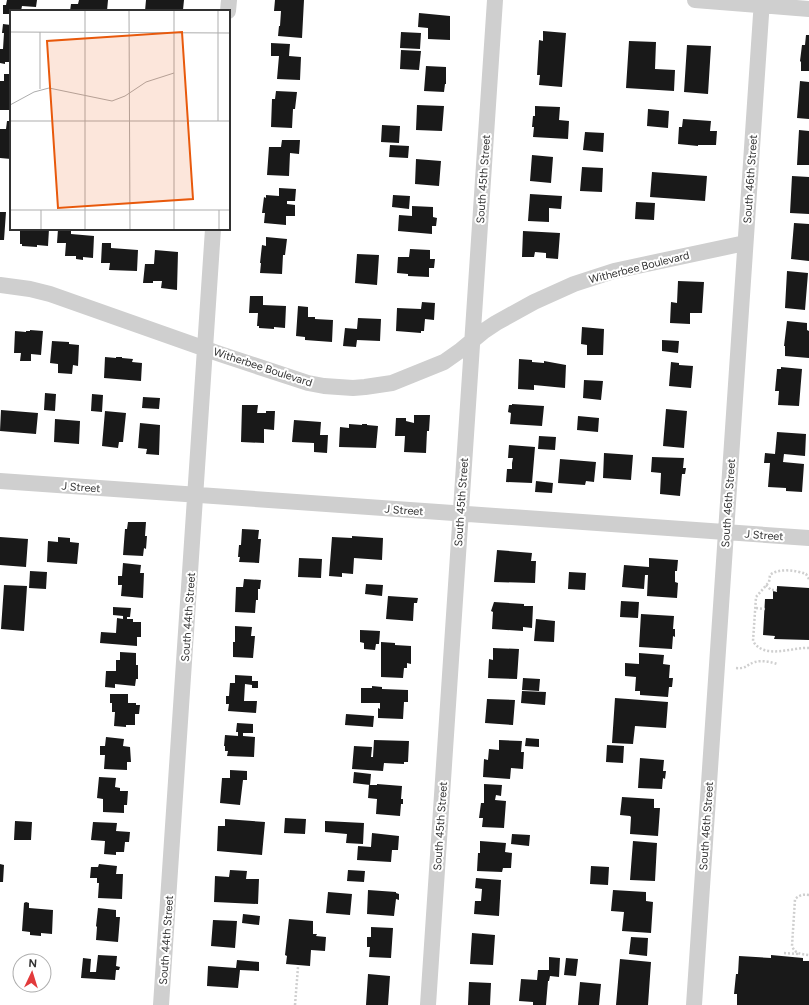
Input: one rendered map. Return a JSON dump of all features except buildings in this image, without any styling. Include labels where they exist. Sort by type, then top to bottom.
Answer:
[{"type":"street","points":[[228,10],[229,0]]},
{"type":"street","name":"South 45th Street","points":[[428,1005],[495,0]]},
{"type":"street","points":[[695,0],[761,3],[809,9]]},
{"type":"street","name":"South 46th Street","points":[[694,1005],[761,3]]},
{"type":"street","name":"South 44th Street","points":[[162,1005],[213,230]]},
{"type":"street","name":"Witherbee Boulevard","points":[[0,285],[30,289],[50,294],[308,383],[324,386],[353,388],[379,385],[404,378],[444,362],[496,323],[534,302],[596,276],[745,243]]},
{"type":"street","name":"J Street","points":[[0,481],[809,538]]},
{"type":"path","points":[[809,579],[806,574],[803,573],[776,571],[770,575],[768,582],[758,594],[753,637],[755,644],[773,652],[809,648]]},
{"type":"path","points":[[766,585],[771,590],[777,590]]},
{"type":"path","points":[[756,608],[765,609]]},
{"type":"path","points":[[736,668],[743,668],[756,661],[773,662],[778,664]]},
{"type":"path","points":[[800,954],[794,950],[792,946],[794,903],[798,896],[803,894],[809,895]]},
{"type":"path","points":[[784,953],[809,955]]},
{"type":"path","points":[[295,1005],[298,967]]}]
